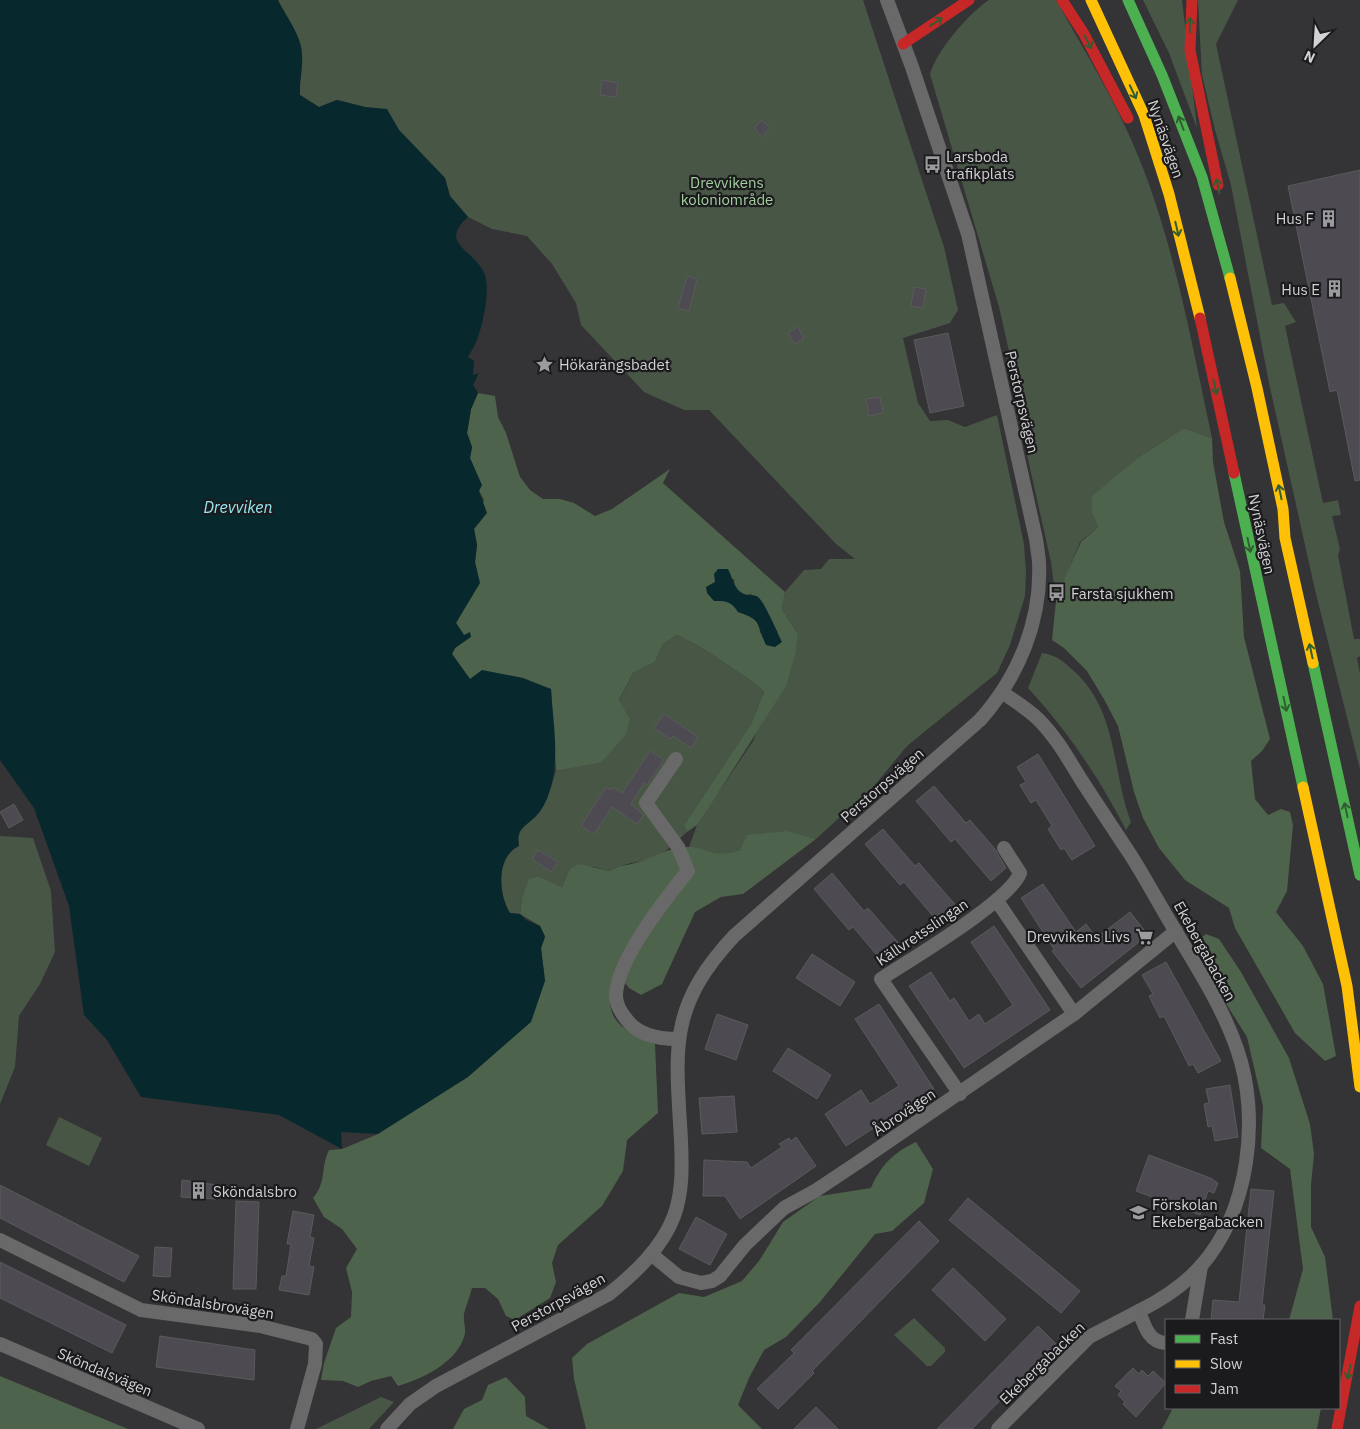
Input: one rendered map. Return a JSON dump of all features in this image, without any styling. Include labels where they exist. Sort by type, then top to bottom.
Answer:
[{"type":"main road","points":[[901,39],[951,0]]},
{"type":"main road","points":[[901,39],[968,0]]},
{"type":"main road","points":[[1062,0],[1084,34],[1131,125]]},
{"type":"main road","name":"Nynäsvägen","points":[[1091,0],[1144,115],[1169,194],[1193,285],[1347,986],[1360,1087]]},
{"type":"main road","name":"Nynäsvägen","points":[[1128,0],[1162,75],[1202,177],[1220,239],[1257,388],[1283,509],[1285,538],[1360,875]]},
{"type":"main road","points":[[1192,0],[1192,60],[1252,342],[1257,388]]},
{"type":"main road","points":[[1142,150],[1169,194]]},
{"type":"main road","points":[[1337,1429],[1354,1352],[1360,1306]]},
{"type":"street","name":"Perstorpsvägen","points":[[387,1429],[410,1404],[436,1386],[609,1294],[631,1276],[651,1254],[674,1216],[681,1181],[676,1073],[678,1039],[684,1013],[698,979],[727,943],[980,720],[1002,692],[1016,669],[1037,609],[1040,583],[1036,539],[968,234],[887,0]]},
{"type":"street","name":"Ekebergabacken","points":[[998,1429],[1090,1337],[1178,1288],[1201,1266],[1217,1243],[1238,1201],[1247,1160],[1249,1126],[1245,1078],[1237,1049],[1199,970],[1144,876],[1059,743],[1038,718],[1002,692]]},
{"type":"street","points":[[676,759],[646,803],[678,848],[688,871],[668,896],[634,948],[621,976],[616,997],[622,1013],[630,1024],[653,1037],[678,1039]]},
{"type":"street","name":"Källvretsslingan","points":[[960,1094],[881,979],[997,901],[1017,882],[1020,873],[1004,848]]},
{"type":"street","points":[[997,901],[1074,1014]]},
{"type":"street","name":"Åbrovägen","points":[[651,1254],[679,1276],[701,1283],[712,1281],[720,1276],[745,1245],[784,1208],[815,1191],[960,1094],[1074,1014],[1176,932]]},
{"type":"street","name":"Sköndalsbrovägen","points":[[0,1240],[141,1310],[260,1326],[312,1339],[316,1344],[314,1364],[296,1429]]},
{"type":"street","name":"Ekebergabacken","points":[[1192,1319],[1201,1266]]},
{"type":"street","points":[[1139,1311],[1150,1335],[1160,1343],[1165,1343]]},
{"type":"street","name":"Sköndalsvägen","points":[[0,1344],[198,1429]]},
{"type":"green space","name":"Drevvikens koloniområde","points":[[278,0],[863,0],[944,247],[958,310],[950,323],[903,338],[918,403],[930,421],[948,420],[965,427],[997,415],[1024,544],[1025,596],[1010,645],[997,673],[907,746],[874,786],[816,839],[789,831],[724,856],[689,847],[697,825],[753,741],[798,634],[782,609],[785,592],[804,570],[821,569],[829,559],[855,559],[836,544],[709,410],[684,410],[644,392],[581,325],[576,303],[552,264],[527,236],[492,229],[468,217],[450,196],[445,178],[399,130],[387,110],[337,100],[319,107],[300,95],[301,48],[297,34]]},
{"type":"green space","points":[[989,0],[1056,0],[1111,98],[1139,158],[1163,226],[1182,296],[1212,438],[1184,428],[1139,457],[1092,513],[1098,527],[1080,542],[1056,601],[1051,562],[1019,419],[1020,400],[999,307],[930,74],[939,54],[954,33]]},
{"type":"green space","points":[[1143,0],[1182,0],[1197,128],[1169,53]]},
{"type":"green space","points":[[1198,0],[1238,0],[1216,44],[1272,305],[1284,303],[1296,322],[1285,326],[1323,503],[1338,500],[1341,515],[1332,516],[1340,549],[1338,555],[1354,639],[1360,639],[1360,656],[1357,658],[1360,673],[1360,769],[1315,590],[1269,383],[1231,185],[1202,75]]},
{"type":"green space","points":[[478,393],[495,396],[498,417],[506,433],[520,477],[530,490],[543,499],[560,499],[574,503],[595,516],[612,509],[670,469],[663,483],[785,592],[782,609],[798,634],[795,655],[786,686],[712,803],[697,825],[687,832],[684,825],[751,724],[764,692],[752,681],[716,657],[677,635],[663,644],[655,662],[633,673],[619,700],[630,719],[626,734],[601,763],[556,771],[551,689],[470,679],[452,654],[455,648],[462,643],[464,635],[456,623],[465,606],[477,572],[475,562],[477,545],[474,529],[484,500],[479,491],[481,485],[470,458],[472,447],[467,433],[471,409]],"holes":[[[734,579],[735,589],[745,595],[751,594],[756,598],[764,607],[777,631],[760,633],[760,628],[756,621],[738,612],[712,584]]]},
{"type":"green space","points":[[1184,428],[1212,438],[1213,462],[1224,522],[1240,571],[1244,637],[1270,739],[1262,751],[1251,761],[1255,799],[1268,815],[1281,809],[1290,812],[1293,825],[1287,891],[1276,912],[1303,946],[1323,984],[1336,1056],[1325,1061],[1295,1033],[1235,928],[1229,908],[1185,880],[1159,848],[1143,818],[1134,792],[1118,726],[1087,671],[1064,648],[1052,640],[1056,601],[1066,575],[1081,542],[1098,527],[1092,513],[1092,496],[1139,457]]},
{"type":"green space","points":[[677,635],[716,657],[752,681],[764,692],[751,724],[684,825],[687,832],[665,851],[649,859],[623,865],[610,871],[594,867],[569,870],[562,887],[538,876],[530,879],[522,898],[520,914],[510,913],[503,896],[501,877],[503,867],[506,858],[519,846],[518,838],[522,828],[542,808],[556,771],[601,763],[630,719],[619,701],[633,673],[655,662],[663,644]]},
{"type":"green space","points":[[1042,653],[1056,657],[1075,672],[1089,688],[1099,705],[1107,724],[1131,822],[1126,830],[1082,756],[1028,688]]},
{"type":"green space","points":[[789,831],[816,839],[743,894],[721,897],[695,912],[662,984],[641,995],[629,988],[618,974],[614,980],[610,1000],[614,1017],[632,1033],[655,1044],[658,1113],[627,1140],[623,1171],[602,1206],[558,1245],[552,1263],[556,1282],[550,1298],[515,1320],[506,1316],[498,1299],[485,1288],[472,1288],[464,1314],[464,1337],[454,1355],[437,1369],[398,1386],[391,1376],[371,1381],[358,1387],[343,1381],[321,1380],[324,1363],[336,1328],[351,1317],[352,1292],[346,1268],[357,1249],[342,1229],[324,1217],[313,1198],[322,1181],[326,1157],[329,1150],[342,1149],[378,1134],[545,981],[541,948],[545,936],[540,926],[520,914],[522,898],[529,879],[538,876],[562,887],[569,870],[578,864],[610,871],[680,847],[723,854],[730,853],[740,850],[747,835]]},
{"type":"green space","points":[[0,836],[33,838],[51,891],[55,952],[40,984],[19,1016],[15,1067],[0,1104]]},
{"type":"green space","points":[[1206,934],[1219,939],[1241,972],[1289,1058],[1310,1124],[1314,1154],[1311,1185],[1311,1227],[1325,1257],[1333,1319],[1289,1319],[1303,1269],[1290,1169],[1261,1148],[1263,1106],[1247,1037],[1215,986],[1198,940]]},
{"type":"green space","points":[[59,1117],[102,1138],[89,1166],[46,1145]]},
{"type":"green space","points":[[916,1142],[933,1169],[924,1203],[892,1231],[875,1234],[820,1302],[786,1337],[764,1350],[749,1378],[738,1405],[762,1429],[586,1429],[574,1379],[572,1358],[587,1344],[679,1293],[704,1297],[742,1281],[759,1261],[783,1222],[820,1196],[871,1188],[889,1160]]},
{"type":"green space","points":[[914,1318],[945,1348],[945,1352],[931,1366],[927,1366],[894,1335]]},
{"type":"green space","points":[[0,1376],[128,1429],[0,1429]]},
{"type":"green space","points":[[506,1377],[525,1397],[526,1416],[549,1429],[453,1429],[464,1409],[482,1400],[488,1385]]},
{"type":"green space","points":[[381,1397],[394,1402],[369,1429],[316,1429]]},
{"type":"green space","points":[[1172,1409],[1321,1409],[1317,1429],[1162,1429]]},
{"type":"water","name":"Drevviken","points":[[0,0],[278,0],[297,34],[301,48],[300,95],[319,107],[337,100],[365,107],[387,109],[399,130],[445,178],[450,196],[468,217],[459,227],[456,235],[458,242],[482,269],[486,279],[487,294],[479,333],[468,357],[474,361],[473,375],[479,373],[473,385],[478,393],[471,409],[467,433],[472,447],[470,458],[482,485],[479,491],[487,513],[474,529],[477,545],[475,562],[480,583],[456,623],[464,635],[470,632],[471,637],[455,648],[452,654],[470,679],[482,670],[523,678],[551,689],[555,743],[552,783],[542,808],[520,833],[519,846],[506,858],[501,876],[503,896],[510,913],[520,914],[526,920],[540,926],[545,937],[541,948],[545,981],[531,1022],[468,1077],[378,1134],[341,1132],[342,1149],[279,1115],[141,1097],[107,1040],[84,1015],[69,906],[34,808],[0,760]]},
{"type":"water","points":[[718,569],[728,569],[738,590],[746,595],[756,596],[761,600],[782,642],[775,647],[766,645],[755,620],[738,612],[728,602],[714,601],[707,593],[706,587],[715,582],[714,574]]},
{"type":"building","points":[[602,80],[618,83],[616,97],[600,95]]},
{"type":"building","points":[[762,120],[770,128],[762,137],[754,128]]},
{"type":"building","points":[[1360,170],[1360,480],[1355,481],[1337,390],[1330,392],[1288,186]]},
{"type":"building","points":[[687,276],[697,279],[689,311],[678,308]]},
{"type":"building","points":[[914,287],[926,289],[923,308],[911,306]]},
{"type":"building","points":[[798,327],[804,339],[794,344],[788,333]]},
{"type":"building","points":[[948,333],[964,406],[930,413],[914,340]]},
{"type":"building","points":[[880,397],[883,413],[869,416],[866,399]]},
{"type":"building","points":[[664,714],[698,737],[691,748],[673,736],[670,739],[654,728]]},
{"type":"building","points":[[650,751],[664,760],[647,785],[644,783],[631,804],[644,815],[637,824],[612,807],[594,834],[581,826],[606,787],[611,790],[613,787],[622,793]]},
{"type":"building","points":[[1038,754],[1095,846],[1072,860],[1064,848],[1061,850],[1048,829],[1052,826],[1036,800],[1031,803],[1020,785],[1026,782],[1017,767]]},
{"type":"building","points":[[934,786],[966,823],[970,820],[995,849],[1006,868],[991,881],[955,839],[951,842],[916,801]]},
{"type":"building","points":[[14,804],[23,820],[9,828],[0,812]]},
{"type":"building","points":[[883,829],[915,866],[919,863],[958,908],[938,922],[904,882],[900,885],[865,844]]},
{"type":"building","points":[[538,850],[558,862],[551,872],[532,859]]},
{"type":"building","points":[[832,873],[864,911],[868,908],[902,947],[881,960],[853,927],[849,930],[814,889]]},
{"type":"building","points":[[1043,884],[1076,932],[1086,924],[1096,938],[1130,912],[1148,935],[1081,988],[1052,951],[1054,949],[1021,898]]},
{"type":"building","points":[[994,926],[1050,1010],[964,1068],[909,986],[931,972],[950,1001],[954,998],[969,1021],[979,1014],[985,1024],[1013,1005],[971,942]]},
{"type":"building","points":[[812,954],[855,982],[840,1006],[796,978]]},
{"type":"building","points":[[1166,962],[1221,1061],[1198,1073],[1193,1064],[1189,1066],[1164,1016],[1160,1018],[1149,996],[1153,994],[1142,975]]},
{"type":"building","points":[[879,1004],[934,1089],[846,1146],[825,1114],[861,1090],[870,1104],[899,1086],[855,1019]]},
{"type":"building","points":[[717,1014],[748,1025],[736,1060],[705,1049]]},
{"type":"building","points":[[788,1048],[831,1075],[817,1099],[773,1071]]},
{"type":"building","points":[[1230,1085],[1238,1137],[1215,1141],[1212,1126],[1208,1127],[1204,1104],[1209,1103],[1206,1089]]},
{"type":"building","points":[[734,1096],[737,1132],[702,1134],[699,1098]]},
{"type":"building","points":[[796,1137],[816,1166],[740,1219],[725,1196],[703,1196],[704,1160],[747,1162],[751,1168],[782,1147],[779,1144],[789,1138],[791,1141]]},
{"type":"building","points":[[1149,1155],[1213,1179],[1218,1183],[1214,1193],[1208,1191],[1200,1215],[1136,1191]]},
{"type":"building","name":"Sköndalsbro","points":[[182,1180],[217,1185],[216,1199],[181,1197]]},
{"type":"building","points":[[0,1185],[139,1256],[124,1282],[0,1218]]},
{"type":"building","points":[[1251,1189],[1274,1191],[1262,1305],[1265,1305],[1263,1319],[1211,1319],[1213,1300],[1239,1302]]},
{"type":"building","points":[[968,1198],[1080,1291],[1061,1313],[949,1220]]},
{"type":"building","points":[[236,1201],[259,1202],[256,1289],[233,1289]]},
{"type":"building","points":[[293,1211],[314,1215],[310,1237],[314,1238],[309,1266],[314,1267],[309,1295],[279,1290],[282,1276],[286,1276],[291,1244],[287,1244]]},
{"type":"building","points":[[696,1217],[727,1234],[710,1265],[679,1249]]},
{"type":"building","points":[[919,1221],[939,1241],[812,1371],[814,1373],[778,1409],[757,1389],[794,1353],[791,1350]]},
{"type":"building","points":[[155,1247],[172,1248],[170,1277],[153,1276]]},
{"type":"building","points":[[0,1262],[126,1325],[112,1353],[0,1298]]},
{"type":"building","points":[[953,1268],[1006,1319],[985,1341],[932,1290]]},
{"type":"building","points":[[1038,1326],[1056,1344],[1031,1369],[1037,1376],[1028,1384],[1022,1378],[972,1429],[937,1429]]},
{"type":"building","points":[[160,1336],[255,1350],[254,1380],[156,1367]]},
{"type":"building","points":[[1133,1368],[1139,1374],[1142,1370],[1148,1376],[1153,1371],[1165,1382],[1136,1417],[1123,1404],[1125,1402],[1118,1395],[1121,1391],[1115,1386]]},
{"type":"building","points":[[816,1407],[838,1429],[794,1429]]},
{"type":"traffic: fast","points":[[1128,0],[1162,75],[1202,177],[1230,278]]},
{"type":"traffic: fast","points":[[1234,473],[1303,787]]},
{"type":"traffic: fast","points":[[1313,663],[1360,875]]},
{"type":"traffic: slow","points":[[1091,0],[1144,115],[1169,194],[1200,318]]},
{"type":"traffic: slow","points":[[1230,278],[1257,388],[1283,509],[1285,538],[1313,663]]},
{"type":"traffic: slow","points":[[1303,787],[1347,986],[1360,1087]]},
{"type":"traffic: jam","points":[[903,44],[969,0]]},
{"type":"traffic: jam","points":[[1062,0],[1084,34],[1128,118]]},
{"type":"traffic: jam","points":[[1192,0],[1190,50],[1218,185]]},
{"type":"traffic: jam","points":[[1200,318],[1234,473]]},
{"type":"traffic: jam","points":[[1337,1429],[1360,1306]]},
{"type":"place","name":"Larsboda trafikplats","points":[[932,165]]},
{"type":"place","name":"Hus F","points":[[1328,218]]},
{"type":"place","name":"Hus E","points":[[1334,289]]},
{"type":"place","name":"Hökarängsbadet","points":[[545,364]]},
{"type":"place","name":"Farsta sjukhem","points":[[1057,593]]},
{"type":"place","name":"Drevvikens Livs","points":[[1144,936]]},
{"type":"place","name":"Sköndalsbro","points":[[199,1191]]},
{"type":"place","name":"Förskolan Ekebergabacken","points":[[1138,1213]]}]
